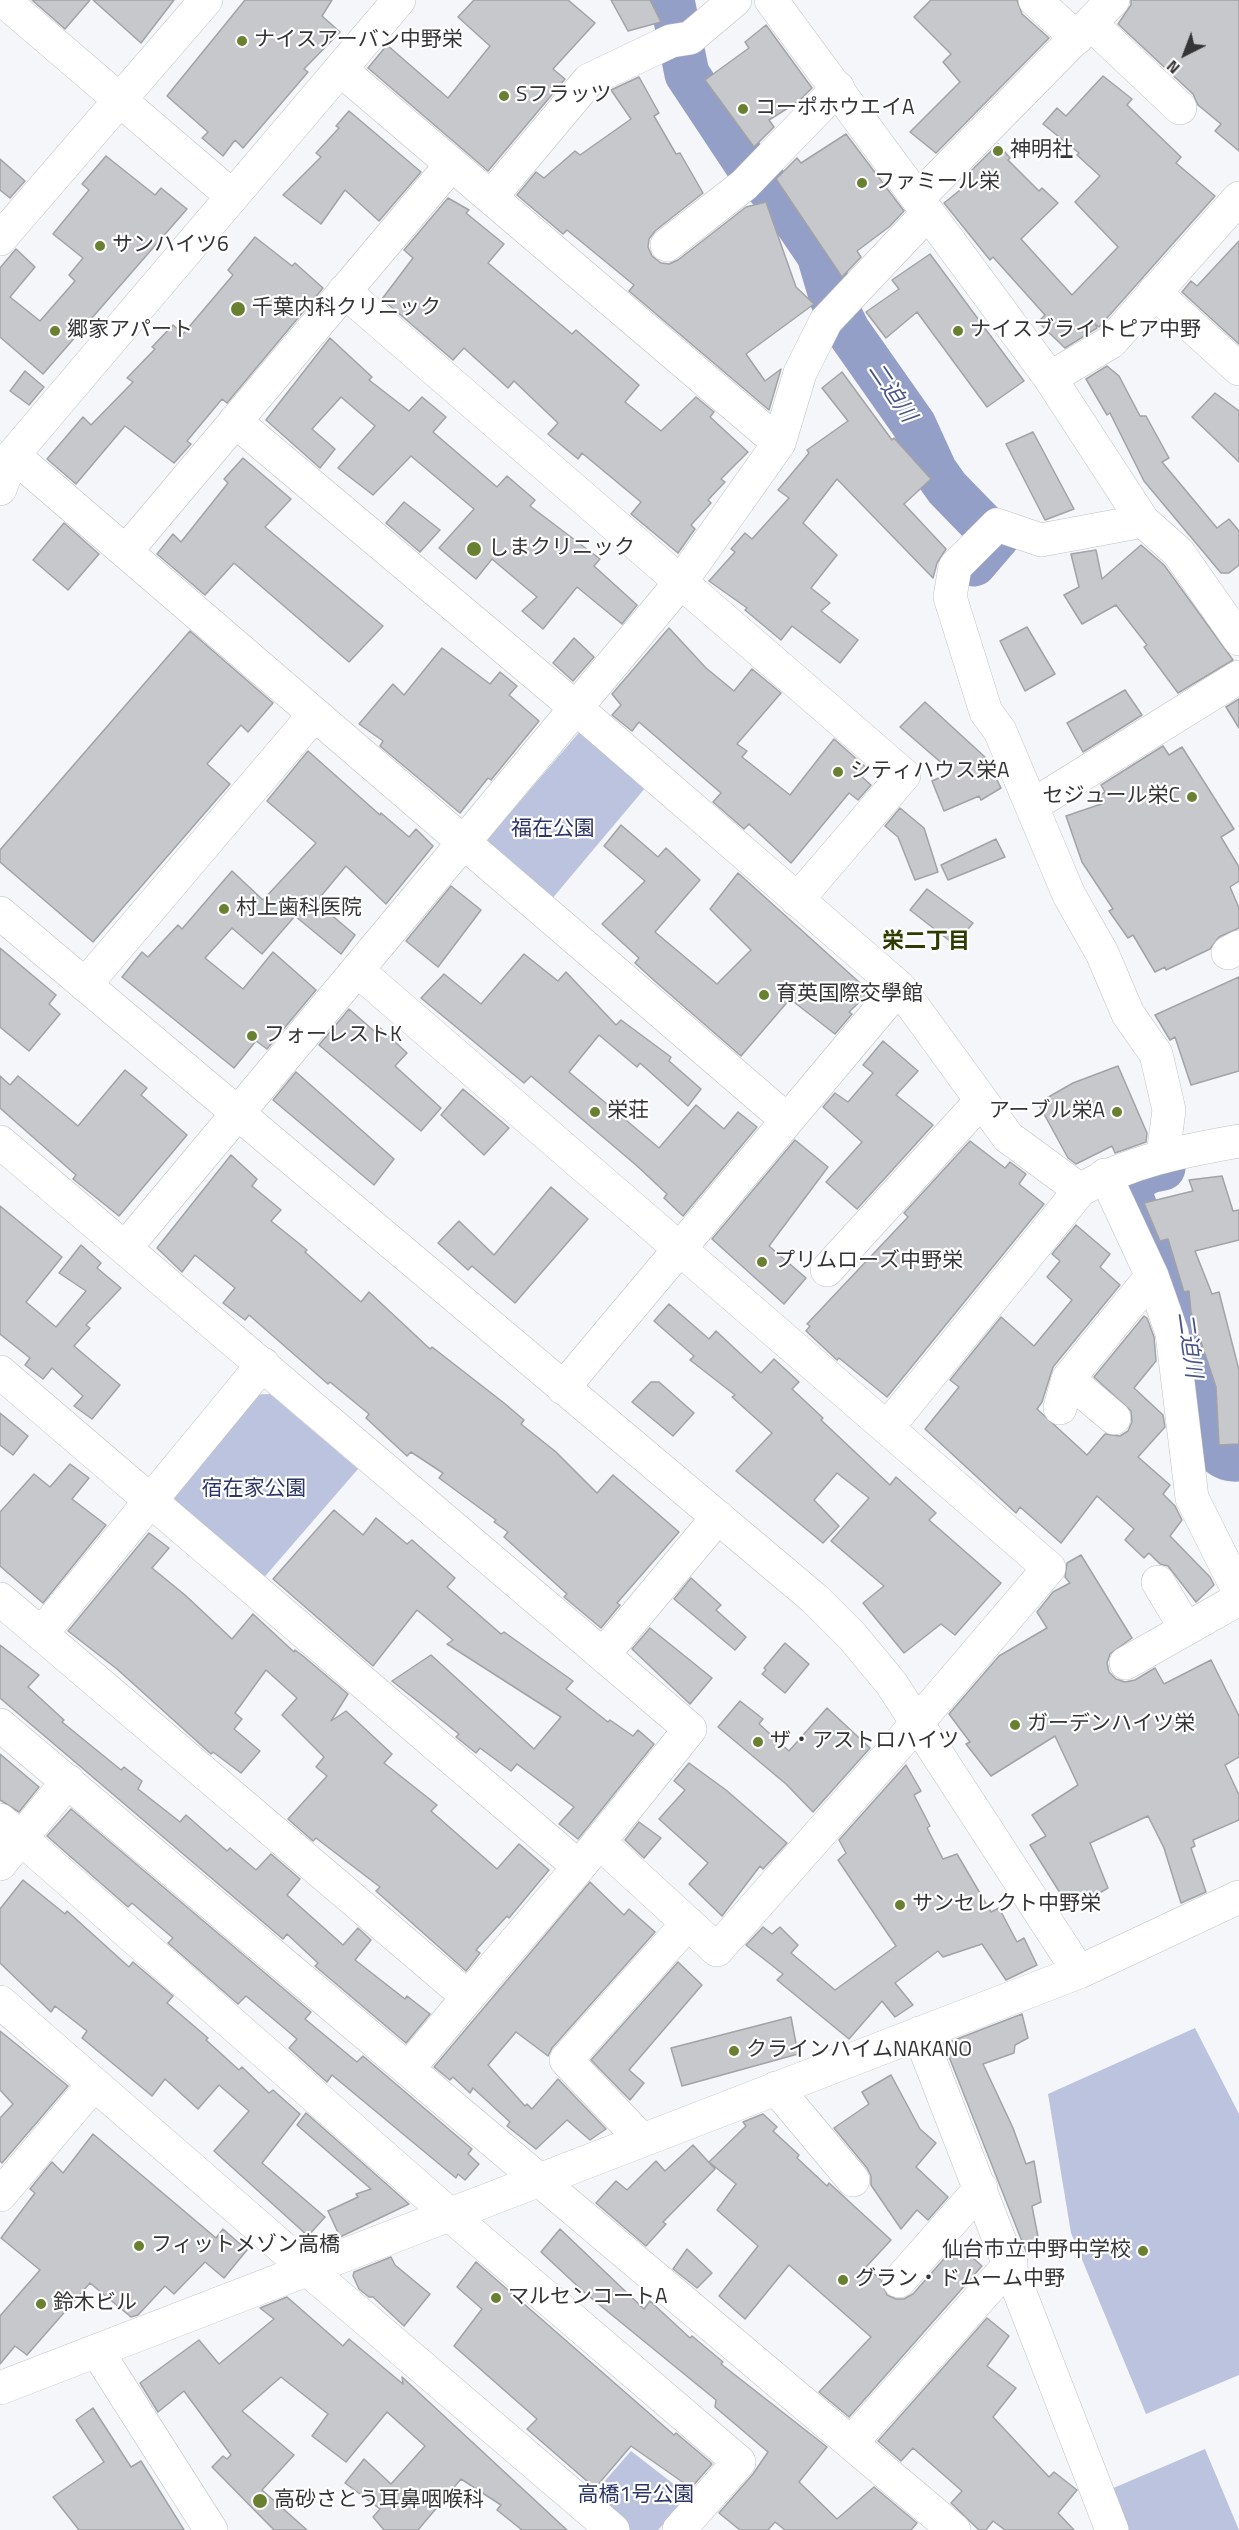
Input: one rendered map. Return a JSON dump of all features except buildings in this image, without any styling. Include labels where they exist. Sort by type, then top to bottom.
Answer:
[{"type":"street","points":[[3,0],[232,196]]},
{"type":"street","points":[[3,230],[206,0]]},
{"type":"street","points":[[0,489],[13,455],[399,0]]},
{"type":"street","points":[[491,197],[589,80],[680,39],[735,0]]},
{"type":"street","points":[[771,0],[1050,378],[1143,521],[1178,552],[1239,639]]},
{"type":"street","points":[[1035,0],[1084,31],[1180,108]]},
{"type":"street","points":[[126,1247],[680,584],[779,443],[800,373],[834,312],[924,205],[1113,0]]},
{"type":"street","points":[[341,70],[779,443]]},
{"type":"street","points":[[667,245],[752,177],[838,88]]},
{"type":"street","points":[[127,550],[451,165]]},
{"type":"street","points":[[1050,378],[1111,342],[1239,198]]},
{"type":"street","points":[[344,291],[680,584],[904,775],[797,900]]},
{"type":"street","points":[[1154,292],[1239,369]]},
{"type":"street","points":[[235,421],[576,708],[898,987],[1008,1137],[1092,1183],[1152,1275],[1172,1333],[1192,1498],[1239,1592]]},
{"type":"street","points":[[13,455],[127,550],[314,715],[787,1120]]},
{"type":"street","points":[[1143,521],[1041,540],[989,532],[955,567],[950,597],[986,712],[1000,731],[1069,894],[1102,954],[1128,1014],[1156,1054],[1169,1110],[1163,1155]]},
{"type":"street","points":[[1033,805],[1239,677]]},
{"type":"street","points":[[85,986],[314,715]]},
{"type":"street","points":[[0,913],[236,1114],[815,1599],[852,1636],[891,1683],[1079,1972]]},
{"type":"street","points":[[0,1371],[151,1501],[589,1854],[688,1923],[717,1950],[917,1723],[1049,1568],[357,970]]},
{"type":"street","points":[[563,1388],[898,987]]},
{"type":"street","points":[[827,1269],[981,1101]]},
{"type":"street","points":[[887,1428],[1092,1183],[1163,1155],[1239,1141]]},
{"type":"street","points":[[0,1142],[690,1729],[589,1854],[408,2069]]},
{"type":"street","points":[[1113,1418],[1064,1394],[1152,1275]]},
{"type":"street","points":[[41,1635],[263,1364]]},
{"type":"street","points":[[603,1655],[718,1517]]},
{"type":"street","points":[[1158,1582],[1186,1629]]},
{"type":"street","points":[[0,1599],[468,1997]]},
{"type":"street","points":[[1126,1663],[1239,1599]]},
{"type":"street","points":[[0,1725],[954,2530]]},
{"type":"street","points":[[0,1864],[11,1829],[68,1781]]},
{"type":"street","points":[[11,1829],[449,2214],[740,2462],[679,2530]]},
{"type":"street","points":[[0,2388],[1079,1972],[1239,1897]]},
{"type":"street","points":[[642,2140],[566,2060],[688,1923]]},
{"type":"street","points":[[0,2002],[307,2269],[613,2530]]},
{"type":"street","points":[[920,2033],[1112,2530]]},
{"type":"street","points":[[0,2195],[94,2084]]},
{"type":"street","points":[[776,2088],[854,2180]]},
{"type":"street","points":[[898,2281],[981,2188]]},
{"type":"street","points":[[851,2443],[1011,2264]]},
{"type":"street","points":[[97,2351],[211,2530]]},
{"type":"green space","name":"福在公園","points":[[582,729],[646,787],[551,900],[485,842]]},
{"type":"green space","name":"宿在家公園","points":[[270,1394],[358,1469],[261,1581],[172,1506],[172,1486],[248,1395]]},
{"type":"green space","points":[[1195,2028],[1239,2114],[1239,2375],[1146,2414],[1071,2233],[1048,2094]]},
{"type":"green space","points":[[1205,2449],[1239,2530],[1120,2530],[1104,2492]]},
{"type":"green space","name":"高橋1号公園","points":[[631,2451],[689,2496],[658,2530],[626,2530],[588,2500]]},
{"type":"waterway","name":"二迫川","points":[[672,0],[687,74],[746,163],[787,208],[819,255],[832,299],[848,331],[914,425],[935,471],[947,488],[983,525],[998,536],[974,564]]},
{"type":"waterway","name":"二迫川","points":[[1163,1168],[1149,1171],[1134,1180],[1132,1198],[1162,1267],[1181,1296],[1195,1395],[1201,1421],[1210,1442],[1222,1455],[1239,1459]]},
{"type":"place","name":"ナイスアーバン中野栄","points":[[242,41]]},
{"type":"place","name":"Sフラッツ","points":[[504,96]]},
{"type":"place","name":"コーポホウエイA","points":[[743,109]]},
{"type":"place","name":"神明社","points":[[998,151]]},
{"type":"place","name":"ファミール栄","points":[[862,183]]},
{"type":"place","name":"サンハイツ6","points":[[100,246]]},
{"type":"place","name":"千葉内科クリニック","points":[[238,309]]},
{"type":"place","name":"郷家アパート","points":[[55,331]]},
{"type":"place","name":"ナイスブライトピア中野","points":[[958,331]]},
{"type":"place","name":"しまクリニック","points":[[474,549]]},
{"type":"place","name":"シティハウス栄A","points":[[838,772]]},
{"type":"place","name":"セジュール栄C","points":[[1192,797]]},
{"type":"place","name":"村上歯科医院","points":[[224,909]]},
{"type":"place","name":"育英国際交學館","points":[[764,995]]},
{"type":"place","name":"フォーレストK","points":[[252,1036]]},
{"type":"place","name":"栄荘","points":[[595,1112]]},
{"type":"place","name":"アーブル栄A","points":[[1117,1112]]},
{"type":"place","name":"プリムローズ中野栄","points":[[762,1262]]},
{"type":"place","name":"ガーデンハイツ栄","points":[[1015,1725]]},
{"type":"place","name":"ザ・アストロハイツ","points":[[758,1742]]},
{"type":"place","name":"サンセレクト中野栄","points":[[900,1905]]},
{"type":"place","name":"クラインハイムNAKANO","points":[[734,2051]]},
{"type":"place","name":"フィットメゾン高橋","points":[[139,2246]]},
{"type":"place","name":"仙台市立中野中学校","points":[[1143,2251]]},
{"type":"place","name":"グラン・ドムーム中野","points":[[843,2280]]},
{"type":"place","name":"マルセンコートA","points":[[496,2298]]},
{"type":"place","name":"鈴木ビル","points":[[41,2304]]},
{"type":"place","name":"高砂さとう耳鼻咽喉科","points":[[260,2501]]},
{"type":"district","name":"栄二丁目","points":[[926,943]]}]
